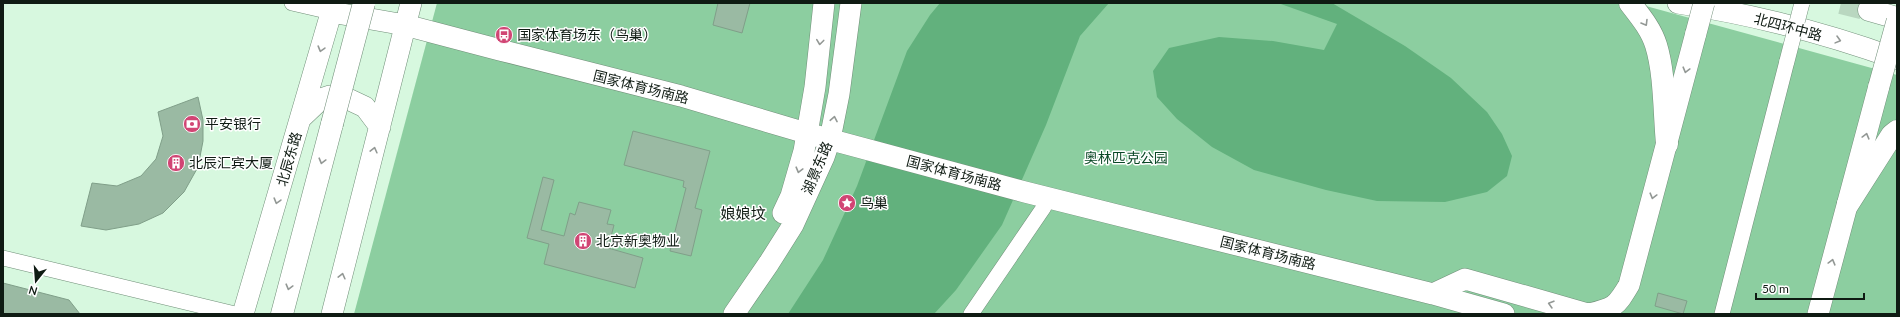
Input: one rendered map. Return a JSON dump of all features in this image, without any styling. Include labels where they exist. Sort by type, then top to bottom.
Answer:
[{"type":"highway","points":[[282,314],[364,3]]},
{"type":"highway","points":[[1630,3],[1645,21],[1656,45],[1662,82],[1667,144]]},
{"type":"highway","points":[[1869,10],[1897,18]]},
{"type":"highway","points":[[1848,204],[1892,135],[1897,130]]},
{"type":"street","points":[[292,3],[333,7]]},
{"type":"street","points":[[332,314],[411,3]]},
{"type":"street","name":"湖景东路","points":[[720,314],[756,260],[785,211],[791,196],[804,151],[815,87],[824,3]]},
{"type":"street","name":"湖景东路","points":[[734,314],[793,225],[830,139],[839,94],[851,3]]},
{"type":"street","name":"北四环中路","points":[[1678,3],[1727,10],[1866,47],[1897,59]]},
{"type":"street","points":[[1434,294],[1465,279],[1589,314],[1608,310],[1618,303],[1629,285],[1704,3]]},
{"type":"street","points":[[1722,314],[1802,3]]},
{"type":"street","name":"国家体育场南路","points":[[333,7],[681,96],[806,133],[1025,192],[1434,294],[1504,314]]},
{"type":"street","name":"北辰东路","points":[[243,314],[333,7]]},
{"type":"street","points":[[1820,307],[1897,21]]},
{"type":"street","points":[[300,119],[321,98],[330,96],[348,98],[365,107],[380,127]]},
{"type":"street","points":[[971,314],[1044,207]]},
{"type":"street","points":[[3,258],[235,314]]},
{"type":"green space","name":"奥林匹克公园","points":[[437,3],[1635,3],[1897,75],[1897,314],[354,314]]},
{"type":"shaded area","points":[[940,3],[1109,3],[1080,36],[1046,125],[1002,225],[956,290],[934,314],[788,314],[823,260],[857,186],[907,51],[930,15]]},
{"type":"shaded area","points":[[1278,3],[1332,3],[1405,46],[1451,78],[1487,112],[1502,134],[1512,156],[1507,176],[1487,192],[1445,202],[1377,201],[1326,190],[1254,170],[1212,147],[1177,119],[1157,97],[1153,71],[1169,48],[1219,37],[1273,41],[1324,50],[1337,24]]},
{"type":"building","points":[[718,3],[750,3],[742,33],[713,25]]},
{"type":"building","name":"北辰汇宾大厦","points":[[198,97],[203,120],[203,141],[198,167],[184,192],[163,213],[139,224],[106,230],[81,226],[92,183],[117,186],[141,176],[156,159],[163,136],[158,112]]},
{"type":"building","points":[[633,131],[710,151],[695,208],[702,210],[691,256],[670,251],[686,188],[683,187],[684,181],[624,165]]},
{"type":"building","name":"北京新奥物业","points":[[543,177],[554,180],[541,230],[564,236],[570,213],[575,215],[579,202],[611,210],[607,224],[614,225],[608,248],[643,258],[635,288],[544,264],[549,244],[527,238]]},
{"type":"building","points":[[3,283],[69,300],[80,314],[3,314]]},
{"type":"building","points":[[1658,293],[1687,301],[1683,314],[1655,306]]},
{"type":"tunnel","points":[[1841,3],[1869,10]]},
{"type":"place","name":"国家体育场东（鸟巢）","points":[[504,35]]},
{"type":"place","name":"平安银行","points":[[192,124]]},
{"type":"place","name":"北辰汇宾大厦","points":[[176,163]]},
{"type":"place","name":"鸟巢","points":[[847,203]]},
{"type":"place","name":"北京新奥物业","points":[[583,241]]},
{"type":"district","name":"娘娘坟","points":[[743,214]]}]
